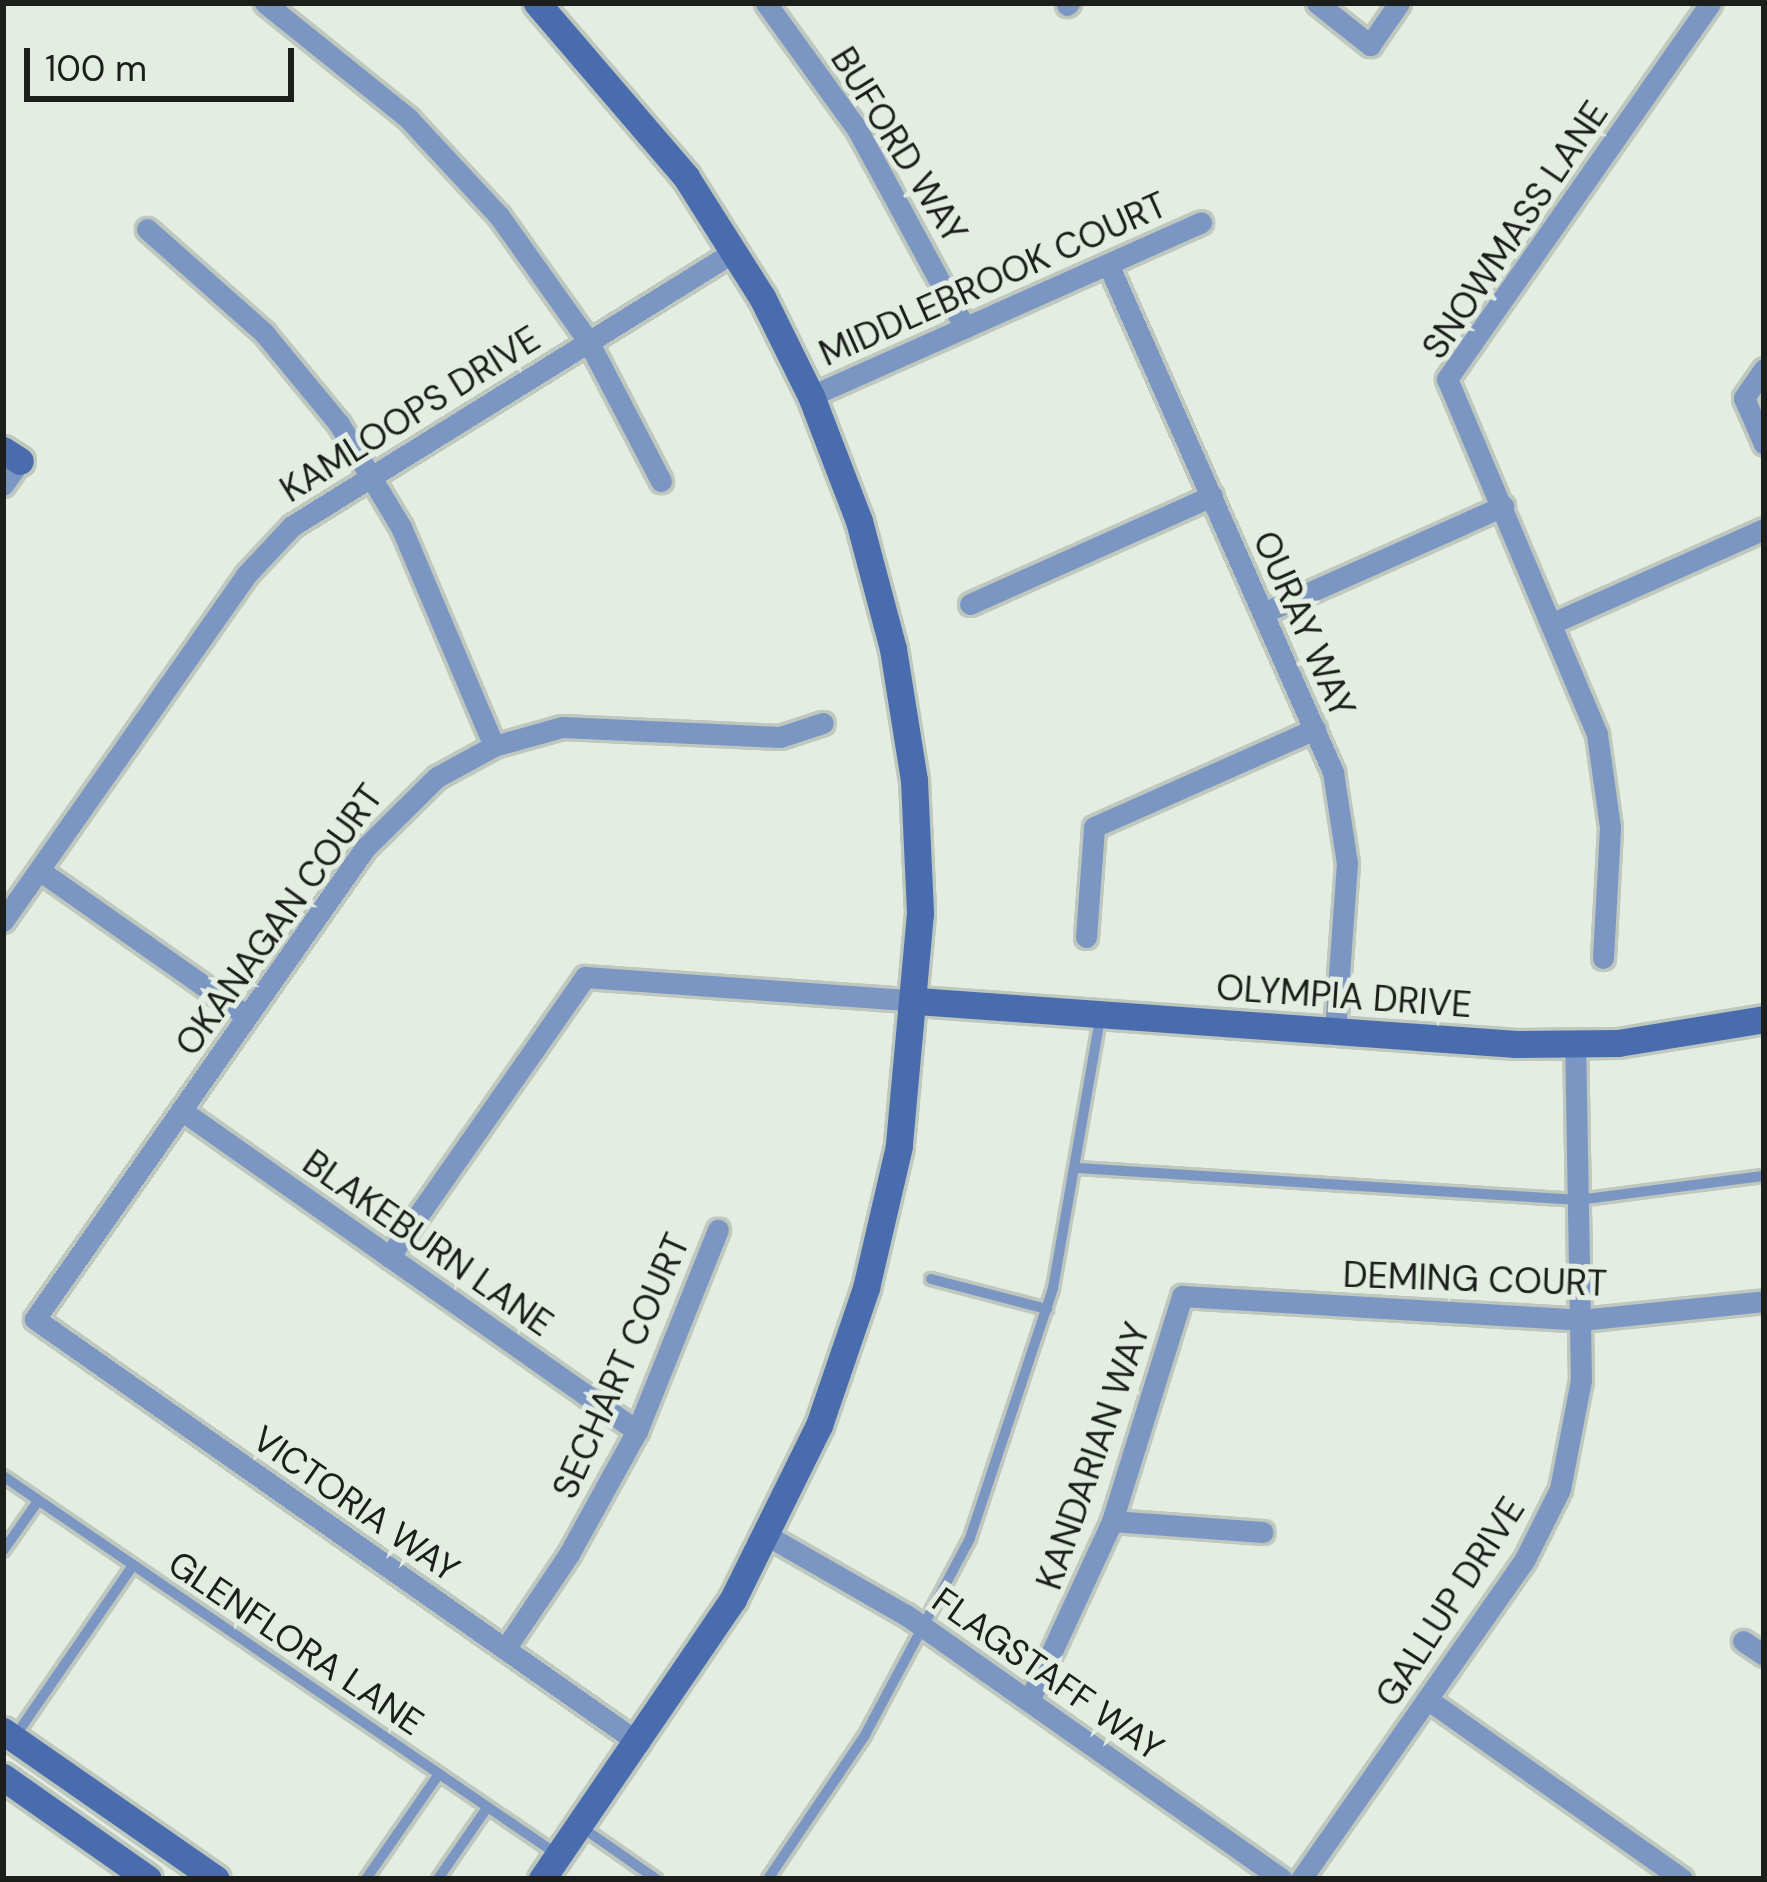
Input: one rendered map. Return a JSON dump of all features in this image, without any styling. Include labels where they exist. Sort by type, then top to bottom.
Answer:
[{"type":"street","points":[[265,3],[366,79],[449,158],[588,340],[661,481]]},
{"type":"street","points":[[537,3],[632,106],[735,251],[811,396],[859,521],[903,701],[919,847],[917,1001],[899,1146],[866,1288],[819,1425],[768,1536],[639,1743],[542,1879]]},
{"type":"street","name":"BUFORD WAY","points":[[766,3],[867,146],[965,328]]},
{"type":"street","points":[[1317,3],[1370,46],[1399,3]]},
{"type":"street","name":"SNOWMASS LANE","points":[[1503,506],[1447,379],[1710,3]]},
{"type":"street","name":"MIDDLEBROOK COURT","points":[[811,396],[1202,222]]},
{"type":"street","points":[[147,229],[264,333],[371,473],[426,580],[494,746]]},
{"type":"street","name":"KAMLOOPS DRIVE","points":[[3,921],[268,549],[371,473],[735,251]]},
{"type":"street","name":"OURAY WAY","points":[[1108,264],[1315,729],[1346,837],[1335,1031]]},
{"type":"street","points":[[1764,369],[1744,398],[1764,444]]},
{"type":"street","points":[[3,485],[11,456]]},
{"type":"street","points":[[970,604],[1212,496]]},
{"type":"street","points":[[1263,613],[1503,506],[1583,689],[1606,780],[1603,958]]},
{"type":"street","points":[[1555,622],[1764,530]]},
{"type":"street","name":"OKANAGAN COURT","points":[[35,1318],[384,824],[436,777],[494,746],[603,724],[780,737],[823,723]]},
{"type":"street","points":[[1086,937],[1094,827],[1315,729]]},
{"type":"street","points":[[39,870],[247,1016]]},
{"type":"street","points":[[389,1257],[585,977],[917,1001]]},
{"type":"street","name":"OLYMPIA DRIVE","points":[[917,1001],[1575,1045],[1764,1019]]},
{"type":"street","name":"GALLUP DRIVE","points":[[1300,1879],[1524,1561],[1560,1489],[1578,1417],[1581,1320],[1575,1045]]},
{"type":"street","name":"BLAKEBURN LANE","points":[[181,1110],[637,1431]]},
{"type":"street","name":"SECHART COURT","points":[[505,1648],[569,1554],[637,1431],[718,1230]]},
{"type":"street","name":"DEMING COURT","points":[[1182,1296],[1581,1320],[1764,1302]]},
{"type":"street","name":"KANDARIAN WAY","points":[[1029,1701],[1112,1521],[1182,1296]]},
{"type":"street","name":"VICTORIA WAY","points":[[35,1318],[639,1743]]},
{"type":"street","points":[[1112,1521],[1263,1532]]},
{"type":"street","name":"FLAGSTAFF WAY","points":[[768,1536],[926,1629],[1282,1879]]},
{"type":"street","points":[[1743,1641],[1764,1655]]},
{"type":"street","points":[[1427,1700],[1682,1879]]},
{"type":"street","points":[[8,1734],[216,1879]]},
{"type":"street","points":[[3,1777],[148,1879]]},
{"type":"lane","points":[[768,1879],[926,1629],[1008,1438],[1047,1309],[1078,1168],[1101,1014]]},
{"type":"lane","points":[[1078,1168],[1578,1200],[1764,1176]]},
{"type":"lane","points":[[931,1280],[1047,1309]]},
{"type":"lane","name":"GLENFLORA LANE","points":[[3,1476],[131,1568],[559,1855]]},
{"type":"lane","points":[[3,1551],[38,1501]]},
{"type":"lane","points":[[8,1734],[131,1568]]},
{"type":"lane","points":[[366,1879],[439,1774]]},
{"type":"lane","points":[[438,1879],[487,1808]]},
{"type":"lane","points":[[580,1826],[656,1879]]}]
